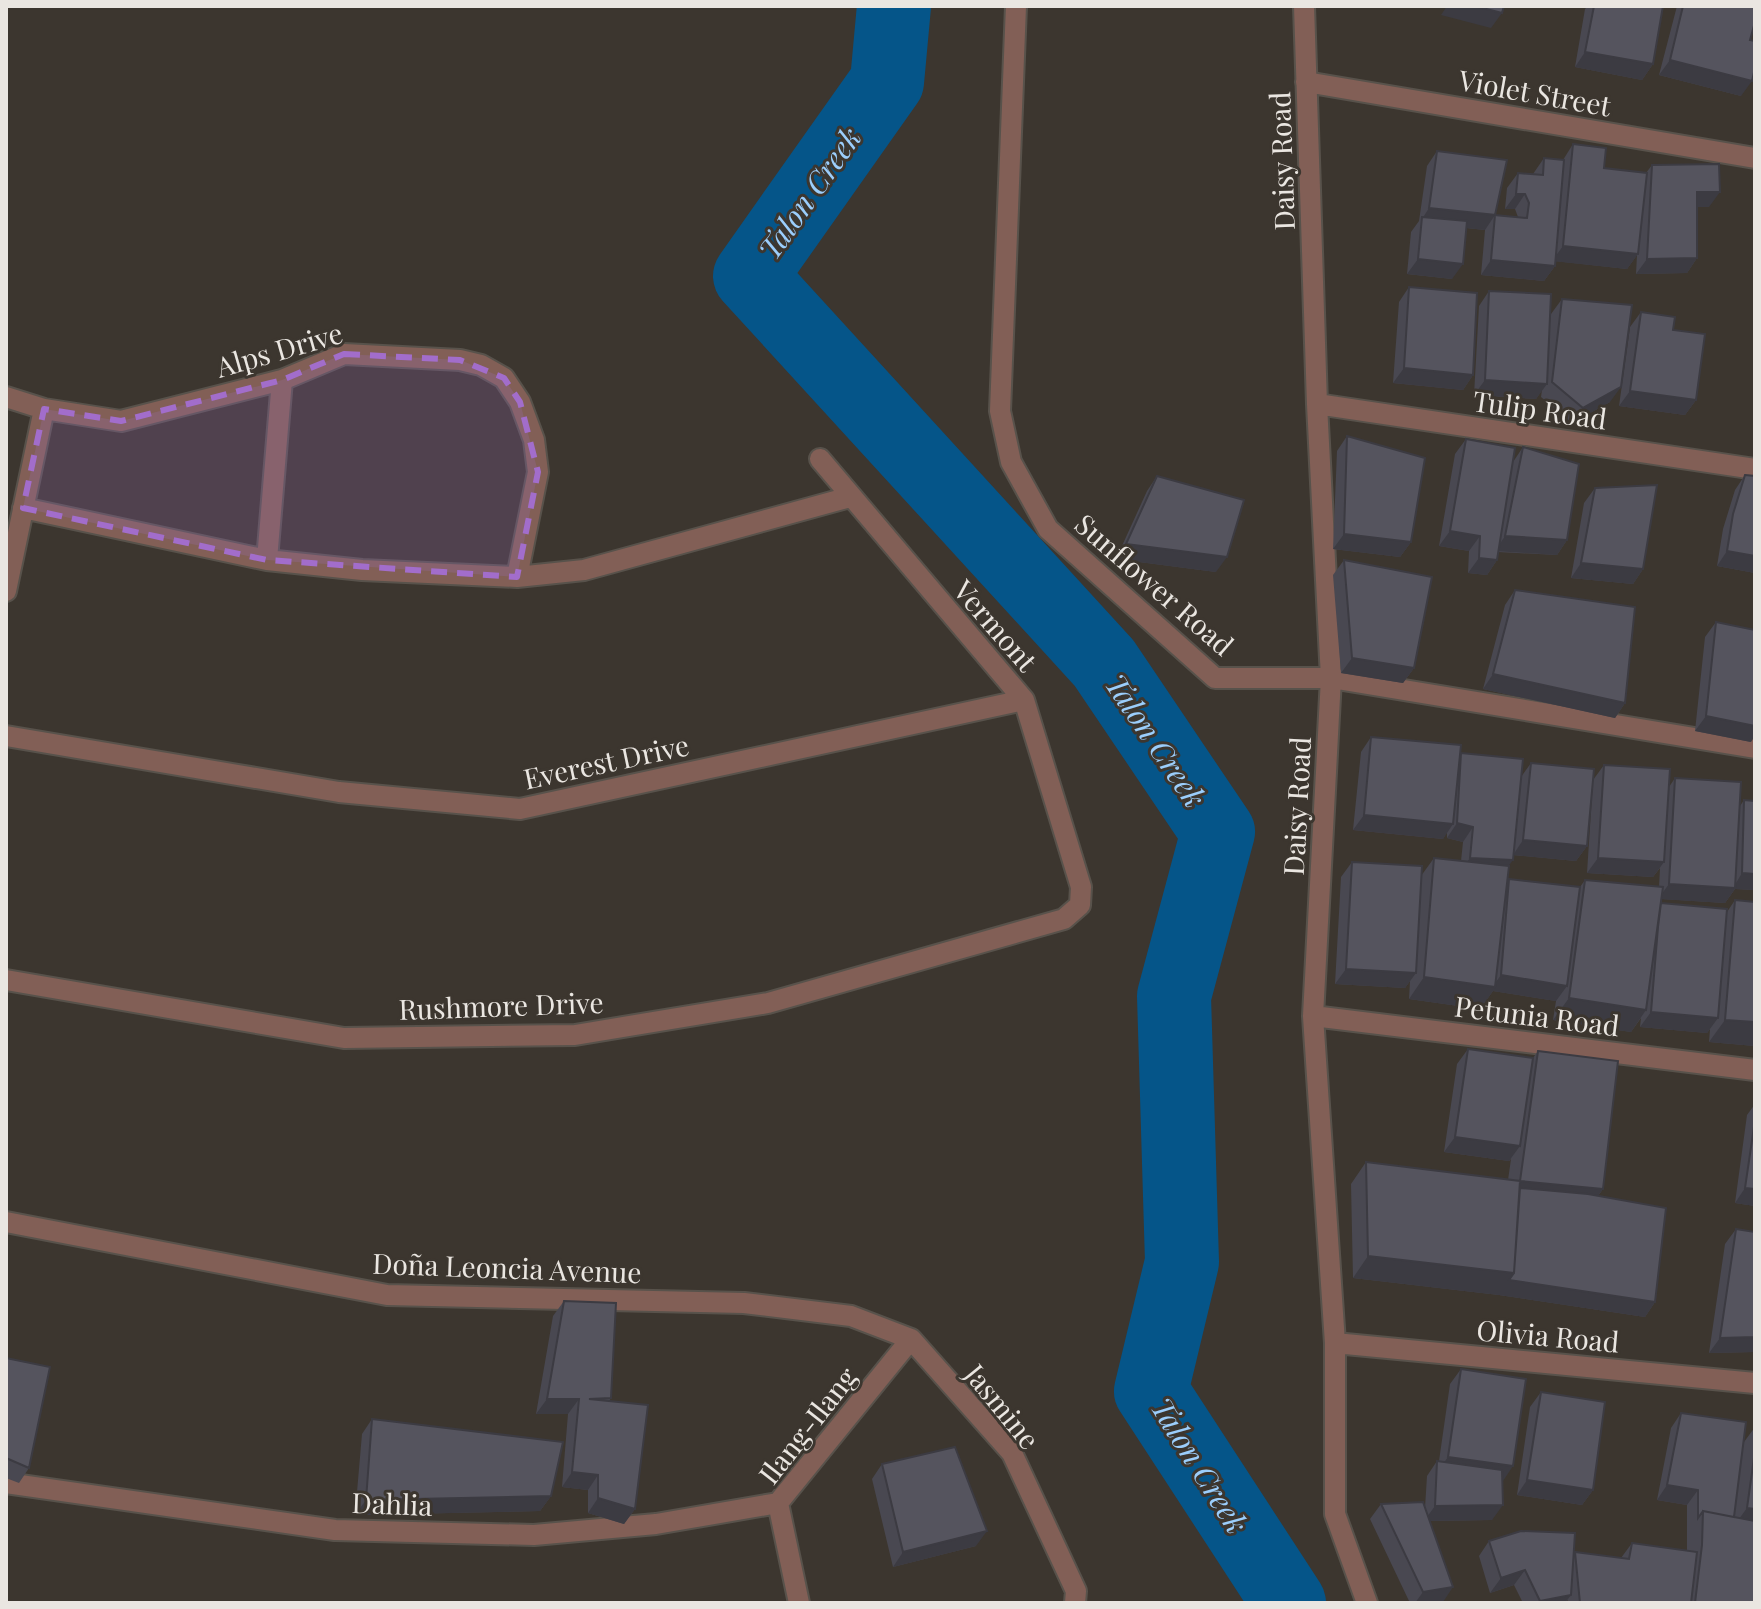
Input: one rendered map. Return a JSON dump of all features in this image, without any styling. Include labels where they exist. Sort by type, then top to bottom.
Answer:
[{"type":"street","name":"Sunflower Road","points":[[1016,6],[1000,411],[1011,462],[1048,529],[1215,678],[1331,678],[1755,748]]},
{"type":"street","name":"Daisy Road","points":[[1304,6],[1317,404],[1331,678],[1313,1016],[1335,1343],[1335,1514],[1367,1603]]},
{"type":"street","name":"Violet Street","points":[[1306,82],[1755,158]]},
{"type":"street","name":"Alps Drive","points":[[6,397],[44,409],[121,421],[282,380],[344,354],[460,360],[481,365],[504,378],[520,402],[534,440],[538,472],[517,577]]},
{"type":"street","points":[[267,560],[282,380]]},
{"type":"street","name":"Tulip Road","points":[[1317,404],[1755,469]]},
{"type":"street","points":[[6,591],[44,409]]},
{"type":"street","name":"Vermont","points":[[820,459],[1024,700],[1081,887],[1080,905]]},
{"type":"street","points":[[23,508],[267,560],[362,570],[517,577],[584,570],[850,497]]},
{"type":"street","name":"Everest Drive","points":[[6,736],[339,792],[520,809],[1024,700]]},
{"type":"street","name":"Rushmore Drive","points":[[6,980],[344,1038],[575,1035],[768,1003],[1064,919],[1080,905]]},
{"type":"street","name":"Petunia Road","points":[[1313,1016],[1755,1070]]},
{"type":"street","name":"Doña Leoncia Avenue","points":[[6,1222],[387,1295],[744,1303],[851,1316],[911,1339]]},
{"type":"street","name":"Ilang-Ilang","points":[[799,1603],[778,1503],[911,1339]]},
{"type":"street","name":"Jasmine","points":[[911,1339],[1012,1453],[1076,1591],[1075,1603]]},
{"type":"street","name":"Olivia Road","points":[[1335,1343],[1755,1383]]},
{"type":"street","name":"Dahlia","points":[[6,1483],[335,1530],[534,1535],[656,1524],[778,1503]]},
{"type":"highlighted area","points":[[344,354],[460,360],[504,378],[520,402],[538,472],[517,577],[267,560],[23,508],[44,409],[121,421],[282,380]]},
{"type":"building","points":[[1475,6],[1504,6],[1502,13]]},
{"type":"building","points":[[1594,6],[1663,6],[1653,64],[1585,52]]},
{"type":"building","points":[[1683,6],[1755,6],[1750,40],[1755,41],[1752,81],[1670,60]]},
{"type":"building","points":[[1573,144],[1606,148],[1604,168],[1647,173],[1638,254],[1563,246]]},
{"type":"building","points":[[1437,151],[1507,160],[1495,215],[1429,208]]},
{"type":"building","points":[[1544,158],[1564,160],[1555,266],[1491,260],[1495,215],[1527,218],[1529,203],[1525,194],[1516,194],[1518,173],[1543,175]]},
{"type":"building","points":[[1719,164],[1720,192],[1697,192],[1697,258],[1647,259],[1652,165]]},
{"type":"building","points":[[1422,217],[1467,221],[1463,264],[1418,259]]},
{"type":"building","points":[[1409,287],[1477,293],[1473,375],[1404,368]]},
{"type":"building","points":[[1489,291],[1551,294],[1547,384],[1485,380]]},
{"type":"building","points":[[1562,299],[1632,305],[1621,387],[1583,408],[1552,382]]},
{"type":"building","points":[[1641,312],[1675,317],[1673,330],[1705,334],[1696,400],[1630,391]]},
{"type":"building","points":[[1347,436],[1425,458],[1411,542],[1344,534]]},
{"type":"building","points":[[1466,439],[1515,448],[1497,560],[1479,558],[1480,536],[1450,531]]},
{"type":"building","points":[[1523,447],[1579,464],[1567,540],[1505,536]]},
{"type":"building","points":[[1745,475],[1755,476],[1755,556],[1727,551],[1733,514]]},
{"type":"building","points":[[1157,476],[1244,500],[1227,557],[1126,544]]},
{"type":"building","points":[[1657,485],[1643,569],[1581,563],[1595,488]]},
{"type":"building","points":[[1344,560],[1432,577],[1414,668],[1352,658]]},
{"type":"building","points":[[1515,590],[1635,607],[1625,703],[1493,674]]},
{"type":"building","points":[[1716,622],[1755,630],[1755,726],[1706,716]]},
{"type":"building","points":[[1371,737],[1461,745],[1453,824],[1364,815]]},
{"type":"building","points":[[1461,753],[1523,759],[1513,860],[1470,858],[1473,827],[1457,823]]},
{"type":"building","points":[[1531,763],[1594,769],[1587,846],[1523,840]]},
{"type":"building","points":[[1604,765],[1670,769],[1664,862],[1598,858]]},
{"type":"building","points":[[1675,778],[1741,782],[1735,888],[1669,884]]},
{"type":"building","points":[[1744,800],[1755,801],[1755,874],[1742,873]]},
{"type":"building","points":[[1434,858],[1509,866],[1495,987],[1424,977]]},
{"type":"building","points":[[1352,862],[1422,866],[1416,973],[1346,969]]},
{"type":"building","points":[[1509,879],[1580,887],[1567,986],[1501,975]]},
{"type":"building","points":[[1585,880],[1663,887],[1646,1010],[1569,998]]},
{"type":"building","points":[[1735,900],[1755,902],[1755,1022],[1725,1020]]},
{"type":"building","points":[[1661,903],[1727,909],[1718,1018],[1651,1012]]},
{"type":"building","points":[[1468,1049],[1533,1058],[1520,1146],[1455,1137]]},
{"type":"building","points":[[1538,1051],[1618,1061],[1603,1189],[1520,1181]]},
{"type":"building","points":[[1755,1120],[1755,1189],[1745,1188]]},
{"type":"building","points":[[1366,1162],[1520,1181],[1514,1273],[1368,1256]]},
{"type":"building","points":[[1520,1188],[1588,1194],[1666,1208],[1655,1302],[1509,1280],[1514,1273]]},
{"type":"building","points":[[1736,1229],[1755,1232],[1755,1337],[1720,1338]]},
{"type":"building","points":[[564,1301],[616,1303],[611,1398],[589,1399],[648,1405],[635,1509],[598,1498],[598,1475],[572,1472],[579,1399],[547,1399]]},
{"type":"building","points":[[6,1358],[50,1367],[29,1468],[6,1458]]},
{"type":"building","points":[[1461,1369],[1526,1379],[1513,1466],[1448,1457]]},
{"type":"building","points":[[1541,1392],[1605,1402],[1593,1490],[1527,1480]]},
{"type":"building","points":[[1681,1413],[1746,1422],[1734,1517],[1703,1511],[1698,1518],[1698,1490],[1667,1485]]},
{"type":"building","points":[[372,1419],[563,1442],[551,1496],[366,1500]]},
{"type":"building","points":[[955,1447],[987,1531],[903,1552],[882,1464]]},
{"type":"building","points":[[1755,1451],[1755,1509],[1747,1508]]},
{"type":"building","points":[[1437,1461],[1502,1470],[1503,1505],[1435,1506]]},
{"type":"building","points":[[1423,1502],[1453,1587],[1423,1592],[1381,1504]]},
{"type":"building","points":[[1703,1511],[1755,1521],[1755,1603],[1695,1603]]},
{"type":"building","points":[[1521,1531],[1575,1533],[1571,1595],[1540,1601],[1525,1570],[1501,1578],[1489,1541]]},
{"type":"building","points":[[1632,1543],[1697,1552],[1691,1603],[1580,1603],[1575,1552],[1629,1559]]},
{"type":"waterway","name":"Talon Creek","points":[[894,6],[887,82],[750,276],[1104,663],[1218,832],[1174,996],[1182,1262],[1151,1391],[1289,1603]]}]
